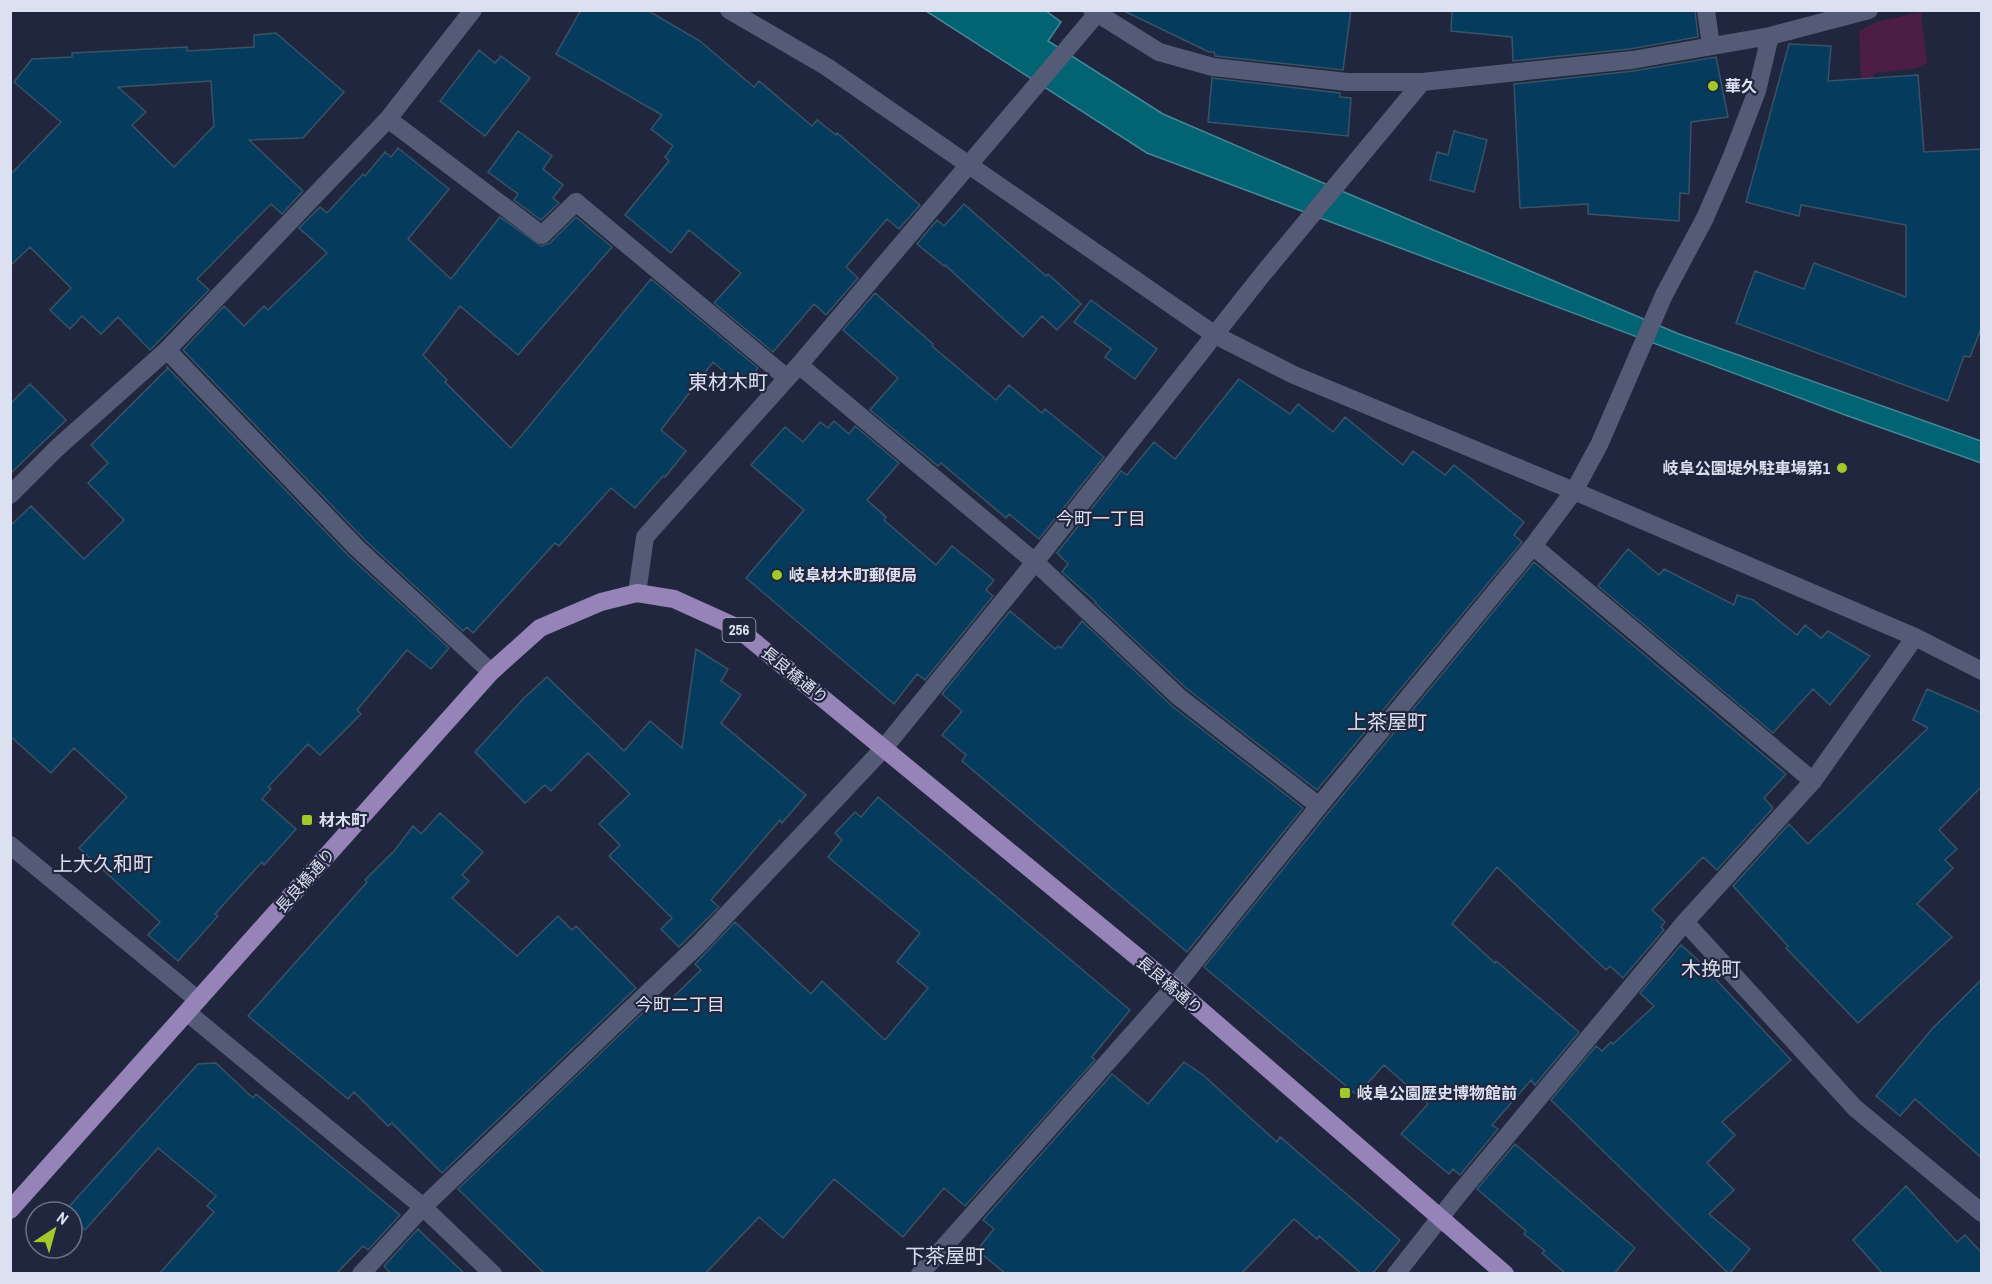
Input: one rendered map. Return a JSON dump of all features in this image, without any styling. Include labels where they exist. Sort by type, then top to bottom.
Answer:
[{"type":"highway","name":"長良橋通り","points":[[10,1210],[490,672],[540,628],[600,602],[637,593],[674,599],[736,627],[1174,987],[1505,1274]]},
{"type":"street","points":[[10,495],[56,449],[167,350],[388,119],[473,10]]},
{"type":"street","points":[[729,10],[827,67],[1215,335],[1294,375],[1574,491],[1914,637],[1982,670]]},
{"type":"street","points":[[1706,10],[1711,46]]},
{"type":"street","points":[[637,593],[645,537],[793,371],[1075,41],[1096,12],[1159,52],[1213,67],[1347,82],[1422,82],[1632,60],[1770,36],[1869,10]]},
{"type":"street","points":[[920,1274],[1174,987],[1319,806],[1533,546],[1574,491],[1599,445],[1664,295],[1705,218],[1732,156],[1756,91],[1770,36]]},
{"type":"street","points":[[361,1274],[423,1208],[700,943],[884,748],[1035,562],[1262,275],[1422,82]]},
{"type":"street","points":[[388,119],[542,235],[576,202],[1035,562],[1179,697],[1319,806]]},
{"type":"street","points":[[167,350],[357,548],[490,672]]},
{"type":"street","points":[[1533,546],[1813,781]]},
{"type":"street","points":[[1396,1274],[1465,1186],[1685,922],[1813,781],[1914,637]]},
{"type":"street","points":[[10,845],[423,1208],[493,1274]]},
{"type":"street","points":[[1685,922],[1855,1108],[1982,1213]]},
{"type":"shaded area","points":[[926,11],[1046,11],[1061,22],[1048,41],[1163,114],[1679,334],[1981,441],[1981,463],[1848,416],[1147,153]]},
{"type":"shaded area","points":[[1921,12],[1927,62],[1917,68],[1874,73],[1873,90],[1861,91],[1859,31],[1876,22]]},
{"type":"building","points":[[581,10],[647,10],[700,41],[754,87],[759,81],[812,126],[817,120],[836,135],[837,133],[920,205],[899,229],[887,219],[846,267],[858,278],[826,315],[814,304],[773,352],[714,303],[741,273],[689,230],[671,253],[625,215],[669,161],[665,157],[673,146],[651,129],[662,115],[556,54]]},
{"type":"building","points":[[1122,10],[1351,10],[1343,70],[1215,56],[1214,52],[1209,52]]},
{"type":"building","points":[[1452,10],[1695,10],[1698,37],[1630,49],[1513,61],[1512,37],[1451,31]]},
{"type":"building","points":[[276,33],[344,92],[303,138],[249,140],[303,191],[282,214],[271,204],[197,279],[209,290],[150,350],[118,317],[101,334],[82,316],[70,329],[50,310],[71,288],[30,247],[10,266],[10,175],[61,122],[14,82],[32,59],[72,57],[72,53],[187,47],[187,51],[254,47],[254,35]],"holes":[[[211,81],[214,126],[174,167],[132,125],[146,112],[118,87]]]},
{"type":"building","points":[[1789,44],[1831,46],[1828,81],[1918,75],[1924,152],[1982,149],[1982,326],[1970,357],[1964,356],[1948,401],[1736,323],[1755,271],[1804,289],[1814,263],[1906,297],[1906,225],[1801,205],[1799,216],[1746,202]]},
{"type":"building","points":[[479,50],[495,63],[501,56],[530,78],[485,136],[440,101]]},
{"type":"building","points":[[1716,57],[1728,117],[1691,122],[1689,194],[1680,193],[1679,221],[1588,214],[1588,204],[1520,208],[1514,84],[1633,71]]},
{"type":"building","points":[[1212,78],[1340,93],[1340,97],[1351,98],[1348,136],[1208,122]]},
{"type":"building","points":[[518,131],[552,156],[543,169],[563,185],[553,198],[559,203],[541,220],[514,200],[518,194],[488,172]]},
{"type":"building","points":[[1454,131],[1487,140],[1474,192],[1430,180],[1437,152],[1448,155]]},
{"type":"building","points":[[398,148],[449,189],[408,239],[451,279],[500,217],[541,246],[550,243],[576,217],[612,247],[518,355],[460,306],[423,355],[447,380],[445,382],[511,448],[651,279],[758,368],[742,387],[713,362],[661,430],[686,451],[665,477],[663,476],[635,508],[611,488],[559,546],[555,543],[473,633],[467,627],[463,631],[365,540],[183,350],[224,306],[244,326],[264,306],[268,310],[327,253],[299,228],[320,207],[327,213],[363,174],[365,176],[385,152],[391,157]]},
{"type":"building","points":[[964,204],[1081,304],[1057,330],[1042,316],[1023,337],[945,265],[917,244],[937,220],[944,226]]},
{"type":"building","points":[[875,293],[933,344],[932,346],[996,400],[1009,385],[1042,413],[1045,409],[1104,457],[1039,539],[1009,514],[1006,518],[941,463],[938,466],[870,410],[898,378],[843,330]]},
{"type":"building","points":[[1091,300],[1157,349],[1135,379],[1105,357],[1111,349],[1074,322]]},
{"type":"building","points":[[168,368],[349,556],[449,648],[431,669],[407,650],[357,710],[361,714],[320,755],[308,744],[268,787],[271,789],[262,799],[296,829],[264,865],[262,862],[215,914],[218,916],[178,961],[148,935],[160,922],[79,848],[127,797],[74,748],[51,773],[10,736],[10,526],[31,506],[84,559],[124,520],[88,483],[108,463],[91,445]]},
{"type":"building","points":[[1239,379],[1290,414],[1298,404],[1333,432],[1345,417],[1403,465],[1413,451],[1445,475],[1454,465],[1524,522],[1514,535],[1522,542],[1317,790],[1186,688],[1062,572],[1068,564],[1057,553],[1121,471],[1127,475],[1154,442],[1175,459]]},
{"type":"building","points":[[30,384],[66,420],[10,474],[10,404]]},
{"type":"building","points":[[834,421],[849,434],[855,426],[899,463],[867,500],[886,517],[884,520],[936,565],[952,546],[994,580],[986,590],[993,596],[925,680],[917,674],[894,704],[746,578],[804,510],[751,465],[785,427],[803,442],[820,422],[828,428]]},
{"type":"building","points":[[1628,549],[1659,575],[1664,569],[1734,605],[1737,595],[1753,600],[1797,635],[1805,625],[1821,638],[1828,631],[1870,656],[1830,705],[1813,689],[1773,733],[1598,586]]},
{"type":"building","points":[[1534,562],[1786,774],[1764,798],[1773,808],[1717,870],[1703,857],[1652,910],[1665,922],[1661,927],[1664,930],[1623,978],[1610,966],[1606,970],[1497,867],[1452,924],[1495,963],[1496,961],[1579,1032],[1535,1085],[1531,1080],[1492,1125],[1498,1129],[1460,1175],[1453,1169],[1449,1174],[1401,1134],[1428,1104],[1384,1065],[1357,1095],[1204,967]]},
{"type":"building","points":[[1010,611],[1055,649],[1058,646],[1061,648],[1082,621],[1172,706],[1303,808],[1187,952],[962,761],[966,755],[942,735],[962,711],[942,694]]},
{"type":"building","points":[[696,649],[728,669],[721,681],[741,695],[721,723],[806,795],[782,823],[780,820],[711,900],[719,907],[679,947],[661,929],[672,918],[609,856],[620,845],[599,824],[630,794],[588,753],[551,791],[545,785],[525,803],[475,752],[524,698],[547,677],[624,751],[650,721],[682,748]]},
{"type":"building","points":[[1927,689],[1982,713],[1982,786],[1939,830],[1957,849],[1945,860],[1953,868],[1917,904],[1952,937],[1858,1023],[1786,948],[1788,946],[1733,886],[1789,824],[1808,844],[1928,728],[1913,720]]},
{"type":"building","points":[[878,797],[1130,1010],[1092,1057],[1095,1060],[965,1206],[944,1188],[903,1237],[834,1179],[783,1238],[759,1217],[705,1274],[545,1274],[458,1189],[652,1004],[659,1011],[701,970],[695,964],[735,922],[811,994],[822,981],[885,1040],[928,988],[897,962],[920,933],[828,857],[842,840],[835,833],[855,812],[861,817]]},
{"type":"building","points":[[440,813],[483,852],[462,875],[469,881],[452,898],[480,923],[517,956],[558,916],[572,930],[576,926],[636,988],[442,1173],[392,1123],[388,1126],[354,1092],[348,1099],[248,1016],[367,882],[365,880],[395,850],[413,826],[421,834]]},
{"type":"building","points":[[1681,945],[1697,959],[1791,1060],[1722,1122],[1735,1135],[1707,1163],[1734,1190],[1709,1214],[1750,1249],[1729,1274],[1551,1100],[1596,1046],[1602,1051],[1611,1042],[1613,1044],[1654,1006],[1640,993]]},
{"type":"building","points":[[1982,979],[1982,1158],[1915,1099],[1900,1116],[1876,1096],[1932,1029]]},
{"type":"building","points":[[1184,1062],[1203,1075],[1277,1142],[1280,1137],[1400,1240],[1372,1274],[1362,1274],[1319,1236],[1317,1239],[1294,1219],[1241,1274],[1006,1274],[977,1250],[994,1229],[983,1220],[1112,1074],[1148,1104]]},
{"type":"building","points":[[216,1063],[253,1098],[256,1094],[400,1215],[368,1250],[363,1246],[336,1274],[159,1274],[214,1212],[207,1206],[216,1196],[158,1148],[85,1230],[84,1200],[75,1200],[198,1064]]},
{"type":"building","points":[[1515,1144],[1635,1248],[1614,1274],[1566,1274],[1542,1253],[1545,1251],[1524,1234],[1526,1231],[1477,1189]]},
{"type":"building","points":[[1906,1186],[1957,1242],[1965,1235],[1982,1253],[1982,1274],[1883,1274],[1853,1240]]},
{"type":"building","points":[[418,1229],[465,1274],[391,1274],[384,1266]]},
{"type":"place","name":"華久","points":[[1713,86]]},
{"type":"place","name":"岐阜公園堤外駐車場第1","points":[[1842,468]]},
{"type":"place","name":"岐阜材木町郵便局","points":[[777,575]]},
{"type":"place","name":"材木町","points":[[307,820]]},
{"type":"place","name":"岐阜公園歴史博物館前","points":[[1345,1093]]},
{"type":"district","name":"東材木町","points":[[728,382]]},
{"type":"district","name":"今町一丁目","points":[[1101,519]]},
{"type":"district","name":"上茶屋町","points":[[1387,722]]},
{"type":"district","name":"上大久和町","points":[[103,864]]},
{"type":"district","name":"木挽町","points":[[1711,969]]},
{"type":"district","name":"今町二丁目","points":[[680,1005]]},
{"type":"district","name":"下茶屋町","points":[[945,1256]]}]
